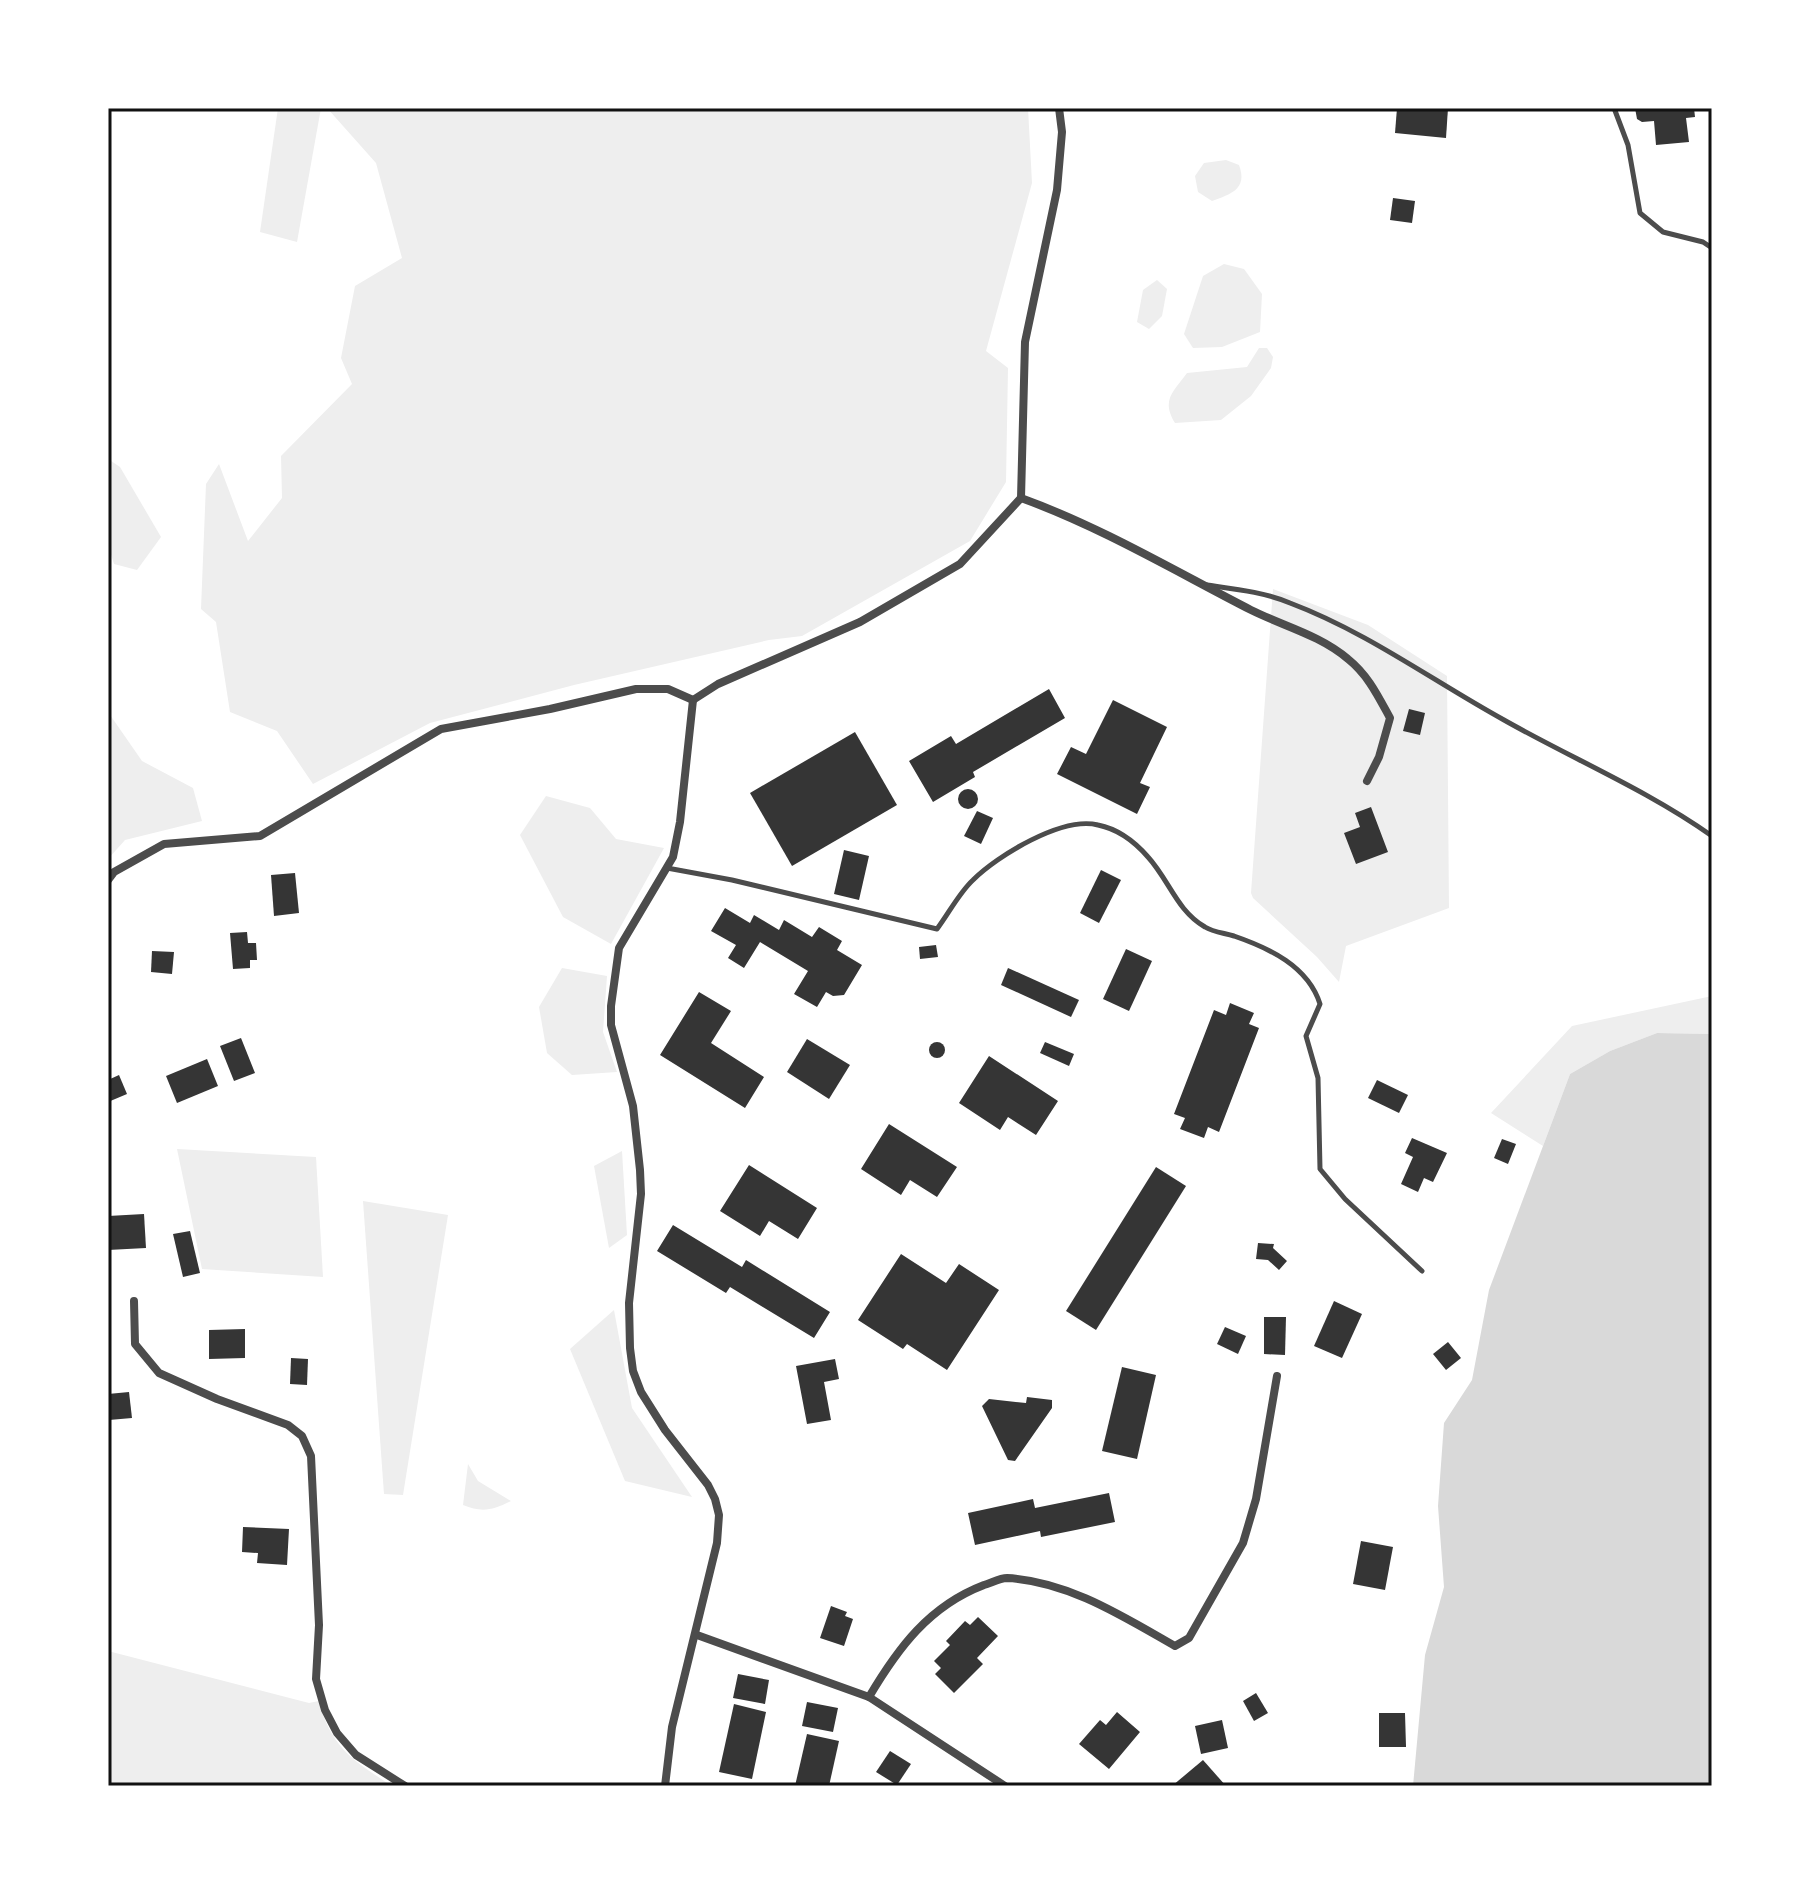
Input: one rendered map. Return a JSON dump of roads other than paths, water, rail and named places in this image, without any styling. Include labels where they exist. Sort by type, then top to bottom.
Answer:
[{"type":"street","points":[[693,700],[728,680],[860,622],[960,564],[1021,498],[1025,342],[1057,190],[1062,132],[1059,108]]},
{"type":"street","points":[[1021,498],[1072,516],[1255,612],[1321,640],[1347,658],[1367,677],[1390,718],[1379,757],[1367,781]]},
{"type":"street","points":[[108,880],[114,872],[164,844],[260,836],[441,729],[636,689],[668,689],[693,700]]},
{"type":"street","points":[[665,1786],[672,1727],[697,1635],[717,1543],[719,1515],[708,1485],[665,1430],[641,1392],[633,1371],[629,1303],[641,1194],[640,1170],[633,1106],[611,1025],[611,1006],[619,948],[673,857],[680,822],[693,700]]},
{"type":"street","points":[[134,1301],[135,1344],[159,1373],[217,1399],[288,1425],[302,1436],[311,1456],[319,1625],[316,1679],[325,1710],[337,1733],[356,1755],[405,1786]]},
{"type":"street","points":[[869,1697],[920,1625],[961,1594],[1005,1578],[1048,1586],[1101,1604],[1175,1646],[1183,1643],[1189,1638],[1243,1543],[1256,1499],[1277,1376]]},
{"type":"street","points":[[697,1635],[869,1697],[1005,1786]]},
{"type":"lane","points":[[1614,108],[1628,145],[1640,213],[1663,232],[1703,242],[1712,248]]},
{"type":"lane","points":[[1202,584],[1245,590],[1289,602],[1372,640],[1505,721],[1617,779],[1690,820],[1712,836]]},
{"type":"lane","points":[[666,868],[732,880],[937,929],[972,881],[1012,848],[1065,827],[1096,824],[1129,838],[1150,859],[1185,913],[1207,929],[1267,947],[1292,964],[1315,989],[1320,1004],[1306,1036],[1318,1078],[1320,1169],[1345,1199],[1422,1271]]}]
